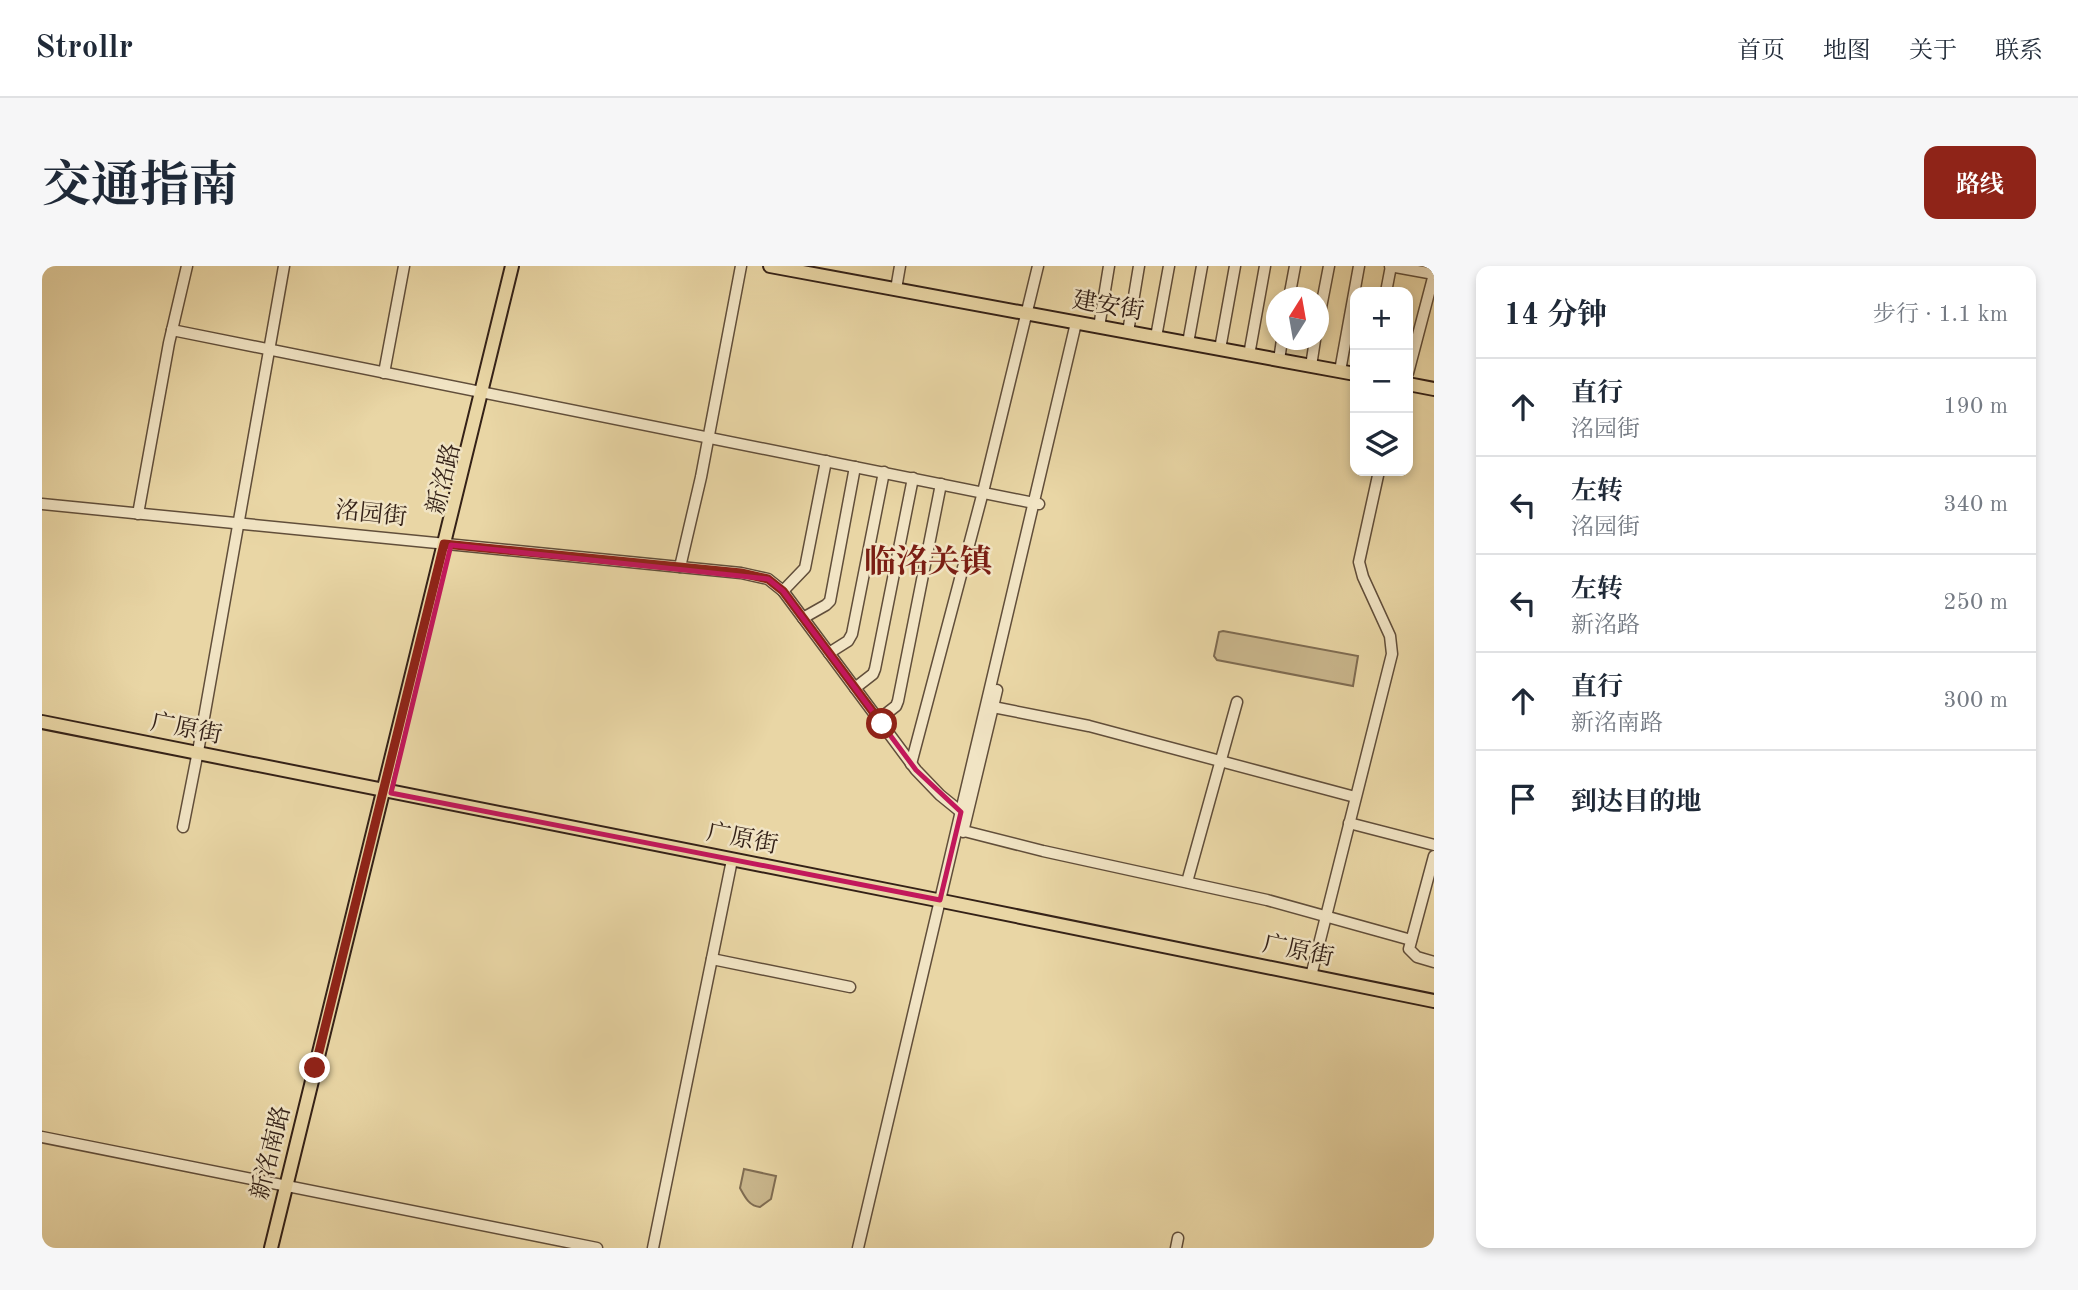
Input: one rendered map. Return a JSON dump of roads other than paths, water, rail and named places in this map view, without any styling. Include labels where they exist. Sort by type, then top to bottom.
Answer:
[{"type":"main road","name":"新洺路","points":[[485,393],[512,266]]},
{"type":"main road","name":"新洺路","points":[[388,788],[485,393],[520,266]]},
{"type":"main road","name":"建安街","points":[[770,266],[1350,373]]},
{"type":"main road","points":[[1413,385],[1434,389]]},
{"type":"main road","name":"广原街","points":[[42,715],[198,750]]},
{"type":"main road","name":"广原街","points":[[42,722],[198,750],[1311,972],[1434,994]]},
{"type":"main road","name":"广原街","points":[[388,788],[732,860],[944,898]]},
{"type":"main road","name":"新洺南路","points":[[271,1248],[290,1187],[388,788]]},
{"type":"main road","name":"广原街","points":[[1311,972],[1434,1001]]},
{"type":"main road","name":"新洺南路","points":[[279,1248],[290,1187]]},
{"type":"street","points":[[138,514],[172,330],[187,266]]},
{"type":"street","points":[[183,827],[284,266]]},
{"type":"street","points":[[384,373],[404,266]]},
{"type":"street","points":[[680,568],[741,266]]},
{"type":"street","points":[[896,289],[900,266]]},
{"type":"street","points":[[911,764],[983,492],[1038,266]]},
{"type":"street","points":[[1098,327],[1110,266]]},
{"type":"street","points":[[1128,332],[1139,266]]},
{"type":"street","points":[[1156,337],[1169,266]]},
{"type":"street","points":[[1188,343],[1202,266]]},
{"type":"street","points":[[1220,349],[1234,266]]},
{"type":"street","points":[[1250,355],[1265,266]]},
{"type":"street","points":[[1291,287],[1295,266]]},
{"type":"street","points":[[1325,287],[1329,266]]},
{"type":"street","points":[[1340,371],[1359,266]]},
{"type":"street","points":[[1387,287],[1390,266],[1434,274],[1413,354]]},
{"type":"street","points":[[858,1248],[944,898],[964,831],[1080,323]]},
{"type":"street","points":[[172,330],[1038,503]]},
{"type":"street","points":[[1279,360],[1280,350]]},
{"type":"street","points":[[1311,366],[1313,350]]},
{"type":"street","points":[[783,591],[805,568],[826,461]]},
{"type":"street","points":[[803,618],[830,601],[855,467]]},
{"type":"street","points":[[829,653],[848,641],[852,634],[884,472]]},
{"type":"street","points":[[1311,972],[1392,654],[1390,636],[1363,577],[1359,562],[1378,476]]},
{"type":"street","points":[[855,688],[874,671],[913,478]]},
{"type":"street","points":[[878,720],[896,706],[898,701],[941,484]]},
{"type":"street","points":[[864,1248],[961,812],[1038,503]]},
{"type":"street","name":"洺园街","points":[[42,504],[768,579],[783,591],[911,764],[940,795],[961,812]]},
{"type":"street","points":[[1187,883],[1237,702]]},
{"type":"street","points":[[993,706],[1089,726],[1355,797]]},
{"type":"street","points":[[1349,823],[1434,845]]},
{"type":"street","points":[[964,831],[1325,915],[1411,940]]},
{"type":"street","points":[[1434,856],[1409,948],[1413,954],[1434,962]]},
{"type":"street","points":[[653,1248],[732,860]]},
{"type":"street","points":[[712,959],[850,987]]},
{"type":"street","points":[[42,1137],[597,1248]]},
{"type":"district","name":"临洺关镇","points":[[928,564]]}]
